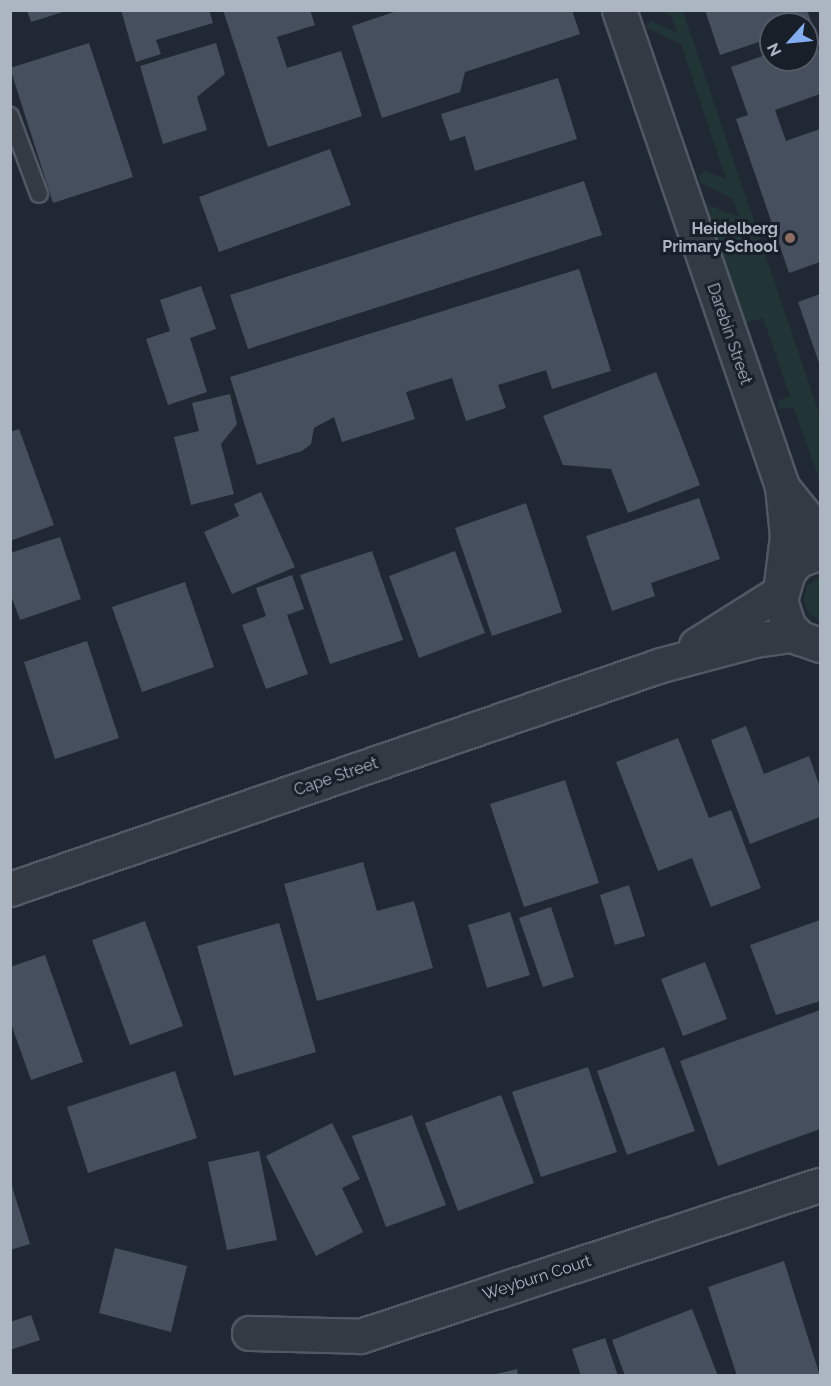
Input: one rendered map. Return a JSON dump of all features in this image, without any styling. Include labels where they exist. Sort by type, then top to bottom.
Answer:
[{"type":"street","name":"Darebin Street","points":[[620,10],[782,486],[787,536],[781,589],[782,614],[814,643]]},
{"type":"street","name":"Darebin Street","points":[[782,486],[820,534]]},
{"type":"street","points":[[781,589],[797,561],[820,552]]},
{"type":"street","name":"Cape Street","points":[[661,665],[781,589]]},
{"type":"street","name":"Cape Street","points":[[10,889],[661,665],[755,640],[814,643]]},
{"type":"street","name":"Weyburn Court","points":[[249,1333],[360,1336],[820,1185]]},
{"type":"lane","points":[[10,116],[39,194]]},
{"type":"shaded area","points":[[661,11],[683,11],[820,417],[820,482],[794,408],[779,409],[778,401],[790,396],[763,318],[745,323],[705,204],[739,217],[733,199],[699,182],[699,176],[705,171],[726,179],[681,44],[646,27],[651,21],[677,33],[671,16]]},
{"type":"shaded area","points":[[820,577],[820,620],[809,614],[804,600],[807,586]]},
{"type":"building","points":[[27,10],[66,10],[66,11],[31,22]]},
{"type":"building","points":[[121,10],[209,10],[213,23],[156,40],[161,54],[136,62]]},
{"type":"building","points":[[223,10],[310,10],[315,25],[277,37],[287,68],[341,51],[362,116],[268,147]]},
{"type":"building","points":[[400,10],[572,10],[580,34],[465,72],[460,92],[382,118],[352,26]]},
{"type":"building","points":[[705,10],[807,10],[808,12],[759,12],[759,42],[720,55]]},
{"type":"building","points":[[89,43],[133,177],[53,203],[10,68]]},
{"type":"building","points":[[216,43],[225,74],[197,97],[207,130],[163,144],[140,66]]},
{"type":"building","points":[[819,51],[820,94],[775,110],[786,141],[820,129],[820,262],[789,273],[736,119],[748,115],[731,67],[759,57],[759,72],[819,72]]},
{"type":"building","points":[[558,78],[577,139],[475,171],[465,136],[450,141],[441,114]]},
{"type":"building","points":[[330,149],[351,205],[219,252],[199,197]]},
{"type":"building","points":[[584,181],[602,235],[248,349],[230,295]]},
{"type":"building","points":[[579,269],[611,371],[552,389],[546,370],[498,385],[506,408],[466,421],[452,378],[406,392],[415,419],[342,442],[334,417],[314,428],[311,444],[302,451],[257,465],[230,377]]},
{"type":"building","points":[[201,286],[216,329],[190,338],[207,392],[168,405],[146,339],[170,331],[160,300]]},
{"type":"building","points":[[820,294],[820,366],[798,302]]},
{"type":"building","points":[[656,372],[700,485],[628,513],[611,469],[563,465],[543,416]]},
{"type":"building","points":[[230,394],[237,424],[221,444],[234,494],[191,505],[174,437],[199,431],[192,403]]},
{"type":"building","points":[[19,429],[54,525],[10,541],[10,432]]},
{"type":"building","points":[[261,492],[295,567],[232,594],[204,532],[239,516],[234,504]]},
{"type":"building","points":[[699,498],[720,559],[651,583],[655,596],[612,611],[586,536]]},
{"type":"building","points":[[526,503],[562,612],[492,636],[455,528]]},
{"type":"building","points":[[60,537],[81,599],[20,620],[10,593],[10,553]]},
{"type":"building","points":[[372,551],[403,640],[330,664],[300,575]]},
{"type":"building","points":[[455,551],[485,633],[419,658],[389,576]]},
{"type":"building","points":[[292,575],[304,609],[287,615],[308,674],[266,689],[242,625],[266,616],[256,588]]},
{"type":"building","points":[[185,582],[214,667],[142,692],[112,607]]},
{"type":"building","points":[[87,641],[119,738],[55,759],[24,662]]},
{"type":"building","points":[[746,726],[764,774],[809,756],[820,787],[820,817],[750,844],[711,740]]},
{"type":"building","points":[[678,738],[709,818],[731,810],[761,888],[711,907],[692,858],[658,871],[616,762]]},
{"type":"building","points":[[565,780],[599,883],[524,907],[490,804]]},
{"type":"building","points":[[363,862],[377,911],[414,901],[433,968],[317,1001],[284,884]]},
{"type":"building","points":[[629,885],[645,936],[615,945],[600,895]]},
{"type":"building","points":[[551,907],[574,977],[543,987],[519,918]]},
{"type":"building","points":[[510,912],[530,975],[487,988],[468,925]]},
{"type":"building","points":[[820,920],[820,1001],[776,1015],[750,945]]},
{"type":"building","points":[[145,921],[183,1026],[130,1045],[92,940]]},
{"type":"building","points":[[279,923],[316,1052],[234,1076],[197,946]]},
{"type":"building","points":[[45,955],[83,1062],[31,1080],[10,1021],[10,967]]},
{"type":"building","points":[[705,962],[727,1019],[683,1036],[661,979]]},
{"type":"building","points":[[820,1010],[820,1129],[718,1166],[680,1061]]},
{"type":"building","points":[[664,1047],[695,1131],[627,1155],[597,1071]]},
{"type":"building","points":[[588,1067],[617,1152],[541,1177],[512,1092]]},
{"type":"building","points":[[175,1071],[197,1138],[88,1173],[67,1107]]},
{"type":"building","points":[[501,1095],[534,1183],[458,1211],[425,1123]]},
{"type":"building","points":[[412,1115],[446,1205],[386,1227],[352,1136]]},
{"type":"building","points":[[332,1123],[360,1179],[342,1188],[363,1232],[316,1256],[266,1156]]},
{"type":"building","points":[[259,1151],[277,1240],[227,1250],[208,1162]]},
{"type":"building","points":[[10,1180],[30,1244],[10,1250]]},
{"type":"building","points":[[115,1248],[187,1266],[171,1332],[99,1313]]},
{"type":"building","points":[[784,1261],[820,1376],[737,1376],[708,1287]]},
{"type":"building","points":[[692,1309],[718,1376],[625,1376],[612,1340]]},
{"type":"building","points":[[31,1315],[40,1340],[10,1350],[10,1322]]},
{"type":"building","points":[[605,1338],[618,1376],[581,1376],[572,1349]]},
{"type":"building","points":[[517,1369],[518,1376],[492,1376],[492,1375]]},
{"type":"place","name":"Heidelberg Primary School","points":[[790,238]]}]
